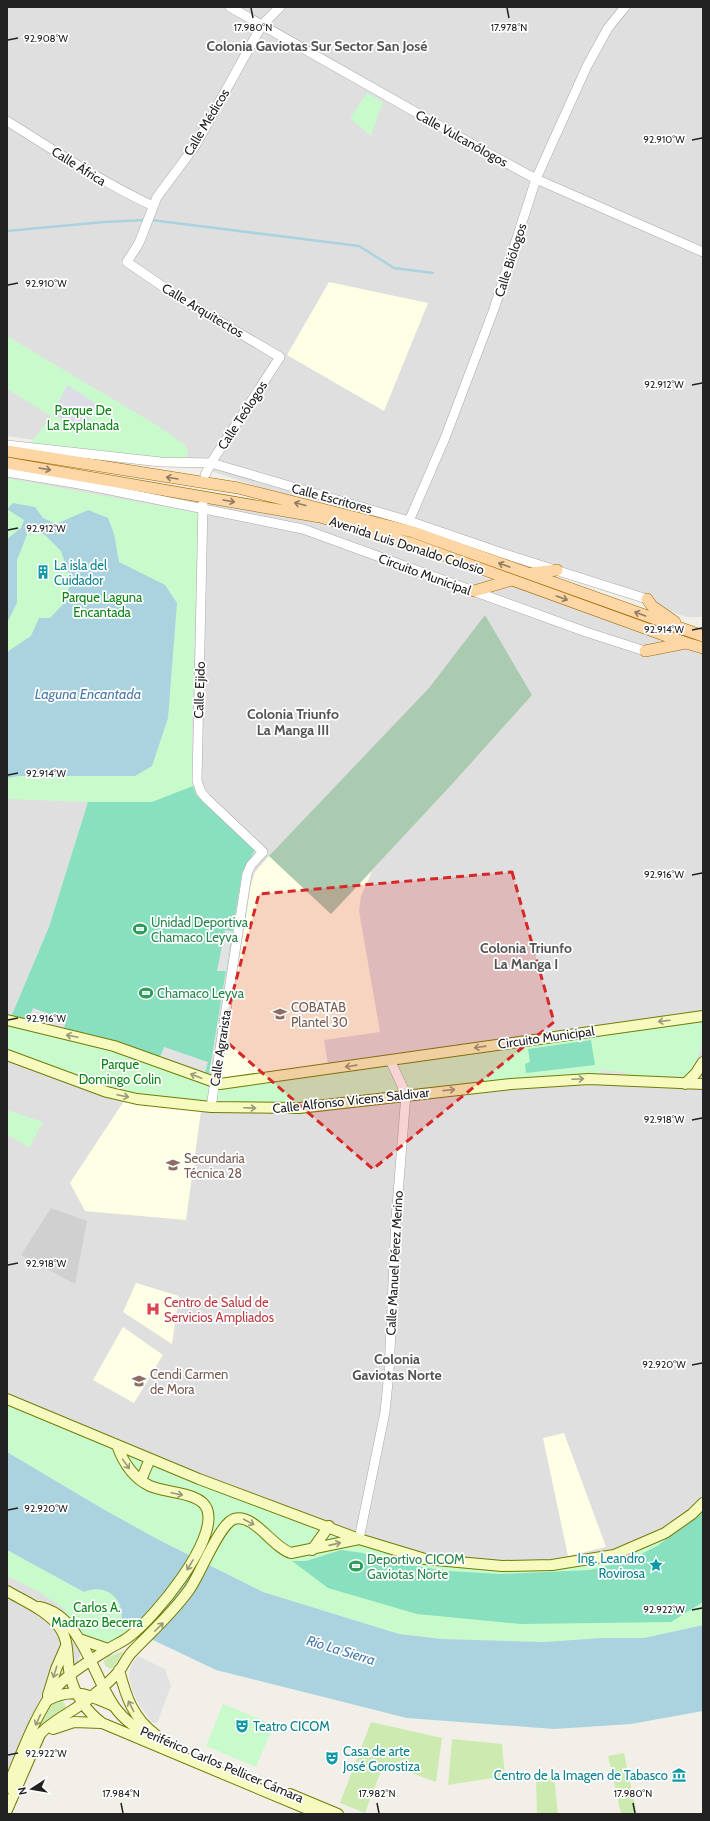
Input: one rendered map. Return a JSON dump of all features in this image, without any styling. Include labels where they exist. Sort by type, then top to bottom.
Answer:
[{"type":"main road","name":"Avenida Luis Donaldo Colosio","points":[[7,451],[238,488],[413,532],[703,636]]},
{"type":"main road","name":"Avenida Luis Donaldo Colosio","points":[[7,463],[320,517],[410,543],[703,648]]},
{"type":"main road","points":[[528,573],[557,570]]},
{"type":"main road","points":[[474,592],[512,580]]},
{"type":"main road","points":[[647,599],[652,606],[690,632]]},
{"type":"main road","points":[[645,651],[686,643]]},
{"type":"main road","name":"Circuito Municipal","points":[[390,1060],[703,1016]]},
{"type":"main road","points":[[7,1020],[114,1046],[214,1083],[227,1084],[390,1060]]},
{"type":"main road","name":"Calle Alfonso Vicens Saldivar","points":[[7,1054],[107,1092],[137,1099],[211,1107],[299,1108],[406,1094],[512,1084],[589,1079],[703,1084]]},
{"type":"main road","points":[[685,1084],[696,1073],[703,1062]]},
{"type":"main road","points":[[7,1400],[150,1459],[329,1526],[359,1539],[425,1559],[502,1566],[552,1565],[614,1555],[665,1533],[692,1514],[703,1503]]},
{"type":"main road","points":[[46,1701],[57,1686],[108,1649],[120,1644],[149,1619],[179,1582],[194,1557],[207,1530],[209,1514],[205,1504],[201,1501],[157,1488],[141,1480],[126,1464],[118,1445]]},
{"type":"main road","points":[[141,1480],[150,1459]]},
{"type":"main road","points":[[7,1810],[40,1734],[48,1726],[83,1704],[103,1687],[119,1670],[130,1653],[162,1624],[199,1576],[218,1535],[228,1522],[241,1519],[253,1523],[286,1552],[292,1553],[359,1539]]},
{"type":"main road","points":[[312,1550],[329,1526]]},
{"type":"main road","points":[[7,1591],[33,1606]]},
{"type":"main road","name":"Periférico Carlos Pellicer Cámara","points":[[33,1606],[48,1609],[66,1621],[79,1639],[114,1706],[136,1728],[180,1749],[338,1814]]},
{"type":"main road","name":"Periférico Carlos Pellicer Cámara","points":[[33,1606],[59,1626],[67,1644],[70,1676],[76,1692],[93,1717],[102,1723],[319,1814]]},
{"type":"main road","points":[[79,1639],[108,1649]]},
{"type":"main road","points":[[7,1788],[46,1701],[56,1669],[67,1644]]},
{"type":"main road","points":[[119,1670],[126,1697],[138,1717],[153,1733],[180,1749]]},
{"type":"main road","points":[[46,1701],[59,1694],[76,1692],[92,1696],[114,1706]]},
{"type":"main road","points":[[40,1734],[74,1722],[102,1723]]},
{"type":"street","name":"Calle Vulcanólogos","points":[[230,7],[262,26],[314,53],[479,149],[536,179],[703,252]]},
{"type":"street","name":"Calle Médicos","points":[[127,262],[139,243],[148,224],[157,197],[195,146],[262,26],[280,7]]},
{"type":"street","name":"Calle Biólogos","points":[[409,521],[445,438],[494,309],[536,179],[587,66],[608,28],[625,7]]},
{"type":"street","name":"Calle África","points":[[7,121],[152,211]]},
{"type":"street","name":"Calle Arquitectos","points":[[127,262],[178,297],[280,357]]},
{"type":"street","name":"Calle Teólogos","points":[[206,475],[211,463],[280,357]]},
{"type":"street","name":"Calle Escritores","points":[[7,445],[161,462],[211,463],[409,521],[647,599]]},
{"type":"street","points":[[7,472],[203,505]]},
{"type":"street","name":"Circuito Municipal","points":[[203,505],[303,529],[586,632],[645,651]]},
{"type":"street","name":"Calle Ejido","points":[[203,505],[197,785],[207,799],[263,852]]},
{"type":"street","name":"Calle Agrarista","points":[[211,1107],[247,874],[251,865],[263,852]]},
{"type":"street","name":"Calle Manuel Pérez Merino","points":[[359,1539],[385,1412],[389,1372],[396,1219],[406,1094],[390,1060]]},
{"type":"highlighted area","points":[[512,872],[554,1022],[373,1169],[221,1037],[259,894]]},
{"type":"shaded area","points":[[7,7],[703,7],[703,617],[687,617],[488,554],[361,510],[271,491],[181,461],[7,436]]},
{"type":"shaded area","points":[[329,282],[428,303],[384,411],[287,355]]},
{"type":"shaded area","points":[[67,385],[97,404],[83,431],[53,415]]},
{"type":"shaded area","points":[[7,477],[233,502],[308,519],[550,599],[681,648],[703,652],[703,1505],[662,1537],[557,1567],[405,1559],[7,1407]]},
{"type":"shaded area","points":[[485,615],[532,695],[454,782],[331,914],[269,856],[429,688]]},
{"type":"shaded area","points":[[269,856],[331,914],[372,871],[361,896],[359,911],[380,1032],[324,1040],[328,1065],[220,1081],[251,885],[255,872]]},
{"type":"shaded area","points":[[225,930],[232,931],[226,971],[217,971]]},
{"type":"shaded area","points":[[33,1008],[66,1020],[64,1029],[28,1021]]},
{"type":"shaded area","points":[[164,1047],[208,1062],[205,1073],[160,1057]]},
{"type":"shaded area","points":[[600,1070],[625,1072],[625,1078],[600,1077]]},
{"type":"shaded area","points":[[124,1101],[201,1111],[186,1220],[85,1211],[70,1183]]},
{"type":"shaded area","points":[[51,1208],[87,1221],[75,1284],[21,1255]]},
{"type":"shaded area","points":[[136,1283],[179,1296],[172,1344],[123,1312]]},
{"type":"shaded area","points":[[123,1327],[163,1355],[134,1403],[93,1380]]},
{"type":"shaded area","points":[[564,1433],[606,1547],[568,1556],[543,1438]]},
{"type":"shaded area","points":[[7,1558],[100,1607],[52,1724],[12,1814],[7,1814]]},
{"type":"shaded area","points":[[138,1656],[165,1669],[171,1686],[157,1723],[153,1723],[148,1717],[138,1703],[132,1690],[129,1675],[131,1665]]},
{"type":"green space","points":[[367,93],[383,102],[371,136],[350,118]]},
{"type":"green space","name":"Parque De La Explanada","points":[[7,336],[158,426],[185,445],[188,451],[187,457],[184,459],[145,457],[30,444],[51,416],[7,389]]},
{"type":"green space","name":"Parque Laguna Encantada","points":[[7,478],[198,513],[192,730],[193,786],[196,795],[255,850],[242,873],[209,1074],[115,1042],[11,1017],[49,927],[88,802],[7,799]]},
{"type":"green space","name":"Unidad Deportiva Chamaco Leyva","points":[[193,786],[196,795],[255,850],[242,873],[209,1074],[115,1042],[11,1017],[49,927],[88,802],[152,802]]},
{"type":"green space","points":[[703,1020],[700,1052],[694,1066],[684,1080],[596,1077],[409,1090],[395,1065]]},
{"type":"green space","name":"Parque Domingo Colin","points":[[7,1024],[100,1047],[153,1063],[210,1086],[208,1104],[161,1099],[115,1091],[7,1051]]},
{"type":"green space","points":[[591,1040],[595,1065],[526,1073],[525,1064],[530,1062],[528,1049]]},
{"type":"green space","points":[[389,1061],[402,1092],[271,1105],[215,1104],[218,1088]]},
{"type":"green space","points":[[7,1110],[43,1122],[29,1148],[7,1134]]},
{"type":"green space","points":[[7,1399],[56,1421],[425,1559],[523,1565],[614,1555],[665,1533],[703,1503],[703,1625],[644,1638],[601,1638],[544,1642],[442,1639],[399,1634],[263,1592],[159,1540],[103,1509],[7,1452]]},
{"type":"green space","name":"Deportivo CICOM Gaviotas Norte","points":[[703,1512],[703,1602],[671,1622],[521,1624],[417,1614],[328,1588],[292,1561],[306,1561],[341,1550],[363,1553],[384,1561],[448,1571],[500,1574],[590,1570],[627,1561],[657,1546]]},
{"type":"green space","name":"Carlos A. Madrazo Becerra","points":[[7,1550],[84,1592],[99,1590],[112,1594],[117,1599],[120,1606],[121,1621],[130,1629],[118,1639],[103,1643],[79,1634],[63,1608],[39,1592],[7,1576]]},
{"type":"green space","points":[[124,1651],[114,1667],[110,1669],[105,1666],[104,1661],[108,1657]]},
{"type":"green space","points":[[62,1699],[67,1709],[34,1737],[48,1703]]},
{"type":"green space","points":[[223,1704],[274,1725],[256,1767],[206,1746]]},
{"type":"green space","points":[[371,1722],[442,1738],[436,1782],[384,1763],[365,1813],[340,1803]]},
{"type":"green space","points":[[452,1739],[502,1744],[505,1776],[448,1785]]},
{"type":"green space","points":[[624,1753],[637,1814],[621,1814],[608,1756]]},
{"type":"green space","points":[[554,1776],[558,1814],[537,1814],[536,1780]]},
{"type":"water","name":"Laguna Encantada","points":[[13,503],[35,507],[43,518],[56,524],[88,510],[108,518],[114,534],[119,562],[165,585],[177,603],[168,718],[152,766],[135,776],[19,776],[7,778],[7,652],[31,636],[39,618],[50,618],[65,602],[71,580],[61,551],[44,534],[28,532],[17,560],[17,603],[7,623],[7,539],[21,528],[24,520],[7,509]]},
{"type":"water","name":"Río La Sierra","points":[[7,1452],[103,1509],[159,1540],[263,1592],[399,1634],[442,1639],[544,1642],[601,1638],[644,1638],[703,1625],[703,1711],[631,1724],[554,1729],[407,1718],[216,1670],[130,1629],[121,1621],[120,1606],[117,1599],[112,1594],[99,1590],[84,1592],[7,1550]]},
{"type":"waterway","points":[[7,231],[104,222],[146,220]]},
{"type":"waterway","points":[[151,220],[359,246],[394,268],[433,273]]},
{"type":"place","name":"La isla del Cuidador","points":[[43,572]]},
{"type":"place","name":"Unidad Deportiva Chamaco Leyva","points":[[140,929]]},
{"type":"place","name":"Chamaco Leyva","points":[[146,993]]},
{"type":"place","name":"COBATAB Plantel 30","points":[[280,1014]]},
{"type":"place","name":"Secundaria Técnica 28","points":[[173,1165]]},
{"type":"place","name":"Centro de Salud de Servicios Ampliados","points":[[153,1309]]},
{"type":"place","name":"Cendi Carmen de Mora","points":[[139,1381]]},
{"type":"place","name":"Ing. Leandro Rovirosa","points":[[656,1565]]},
{"type":"place","name":"Deportivo CICOM Gaviotas Norte","points":[[356,1566]]},
{"type":"place","name":"Teatro CICOM","points":[[242,1726]]},
{"type":"place","name":"Casa de arte José Gorostiza","points":[[332,1758]]},
{"type":"place","name":"Centro de la Imagen de Tabasco","points":[[679,1775]]},
{"type":"district","name":"Colonia Gaviotas Sur Sector San José","points":[[317,46]]},
{"type":"district","name":"Colonia Triunfo La Manga III","points":[[293,722]]},
{"type":"district","name":"Colonia Triunfo La Manga I","points":[[526,956]]},
{"type":"district","name":"Colonia Gaviotas Norte","points":[[397,1368]]}]
